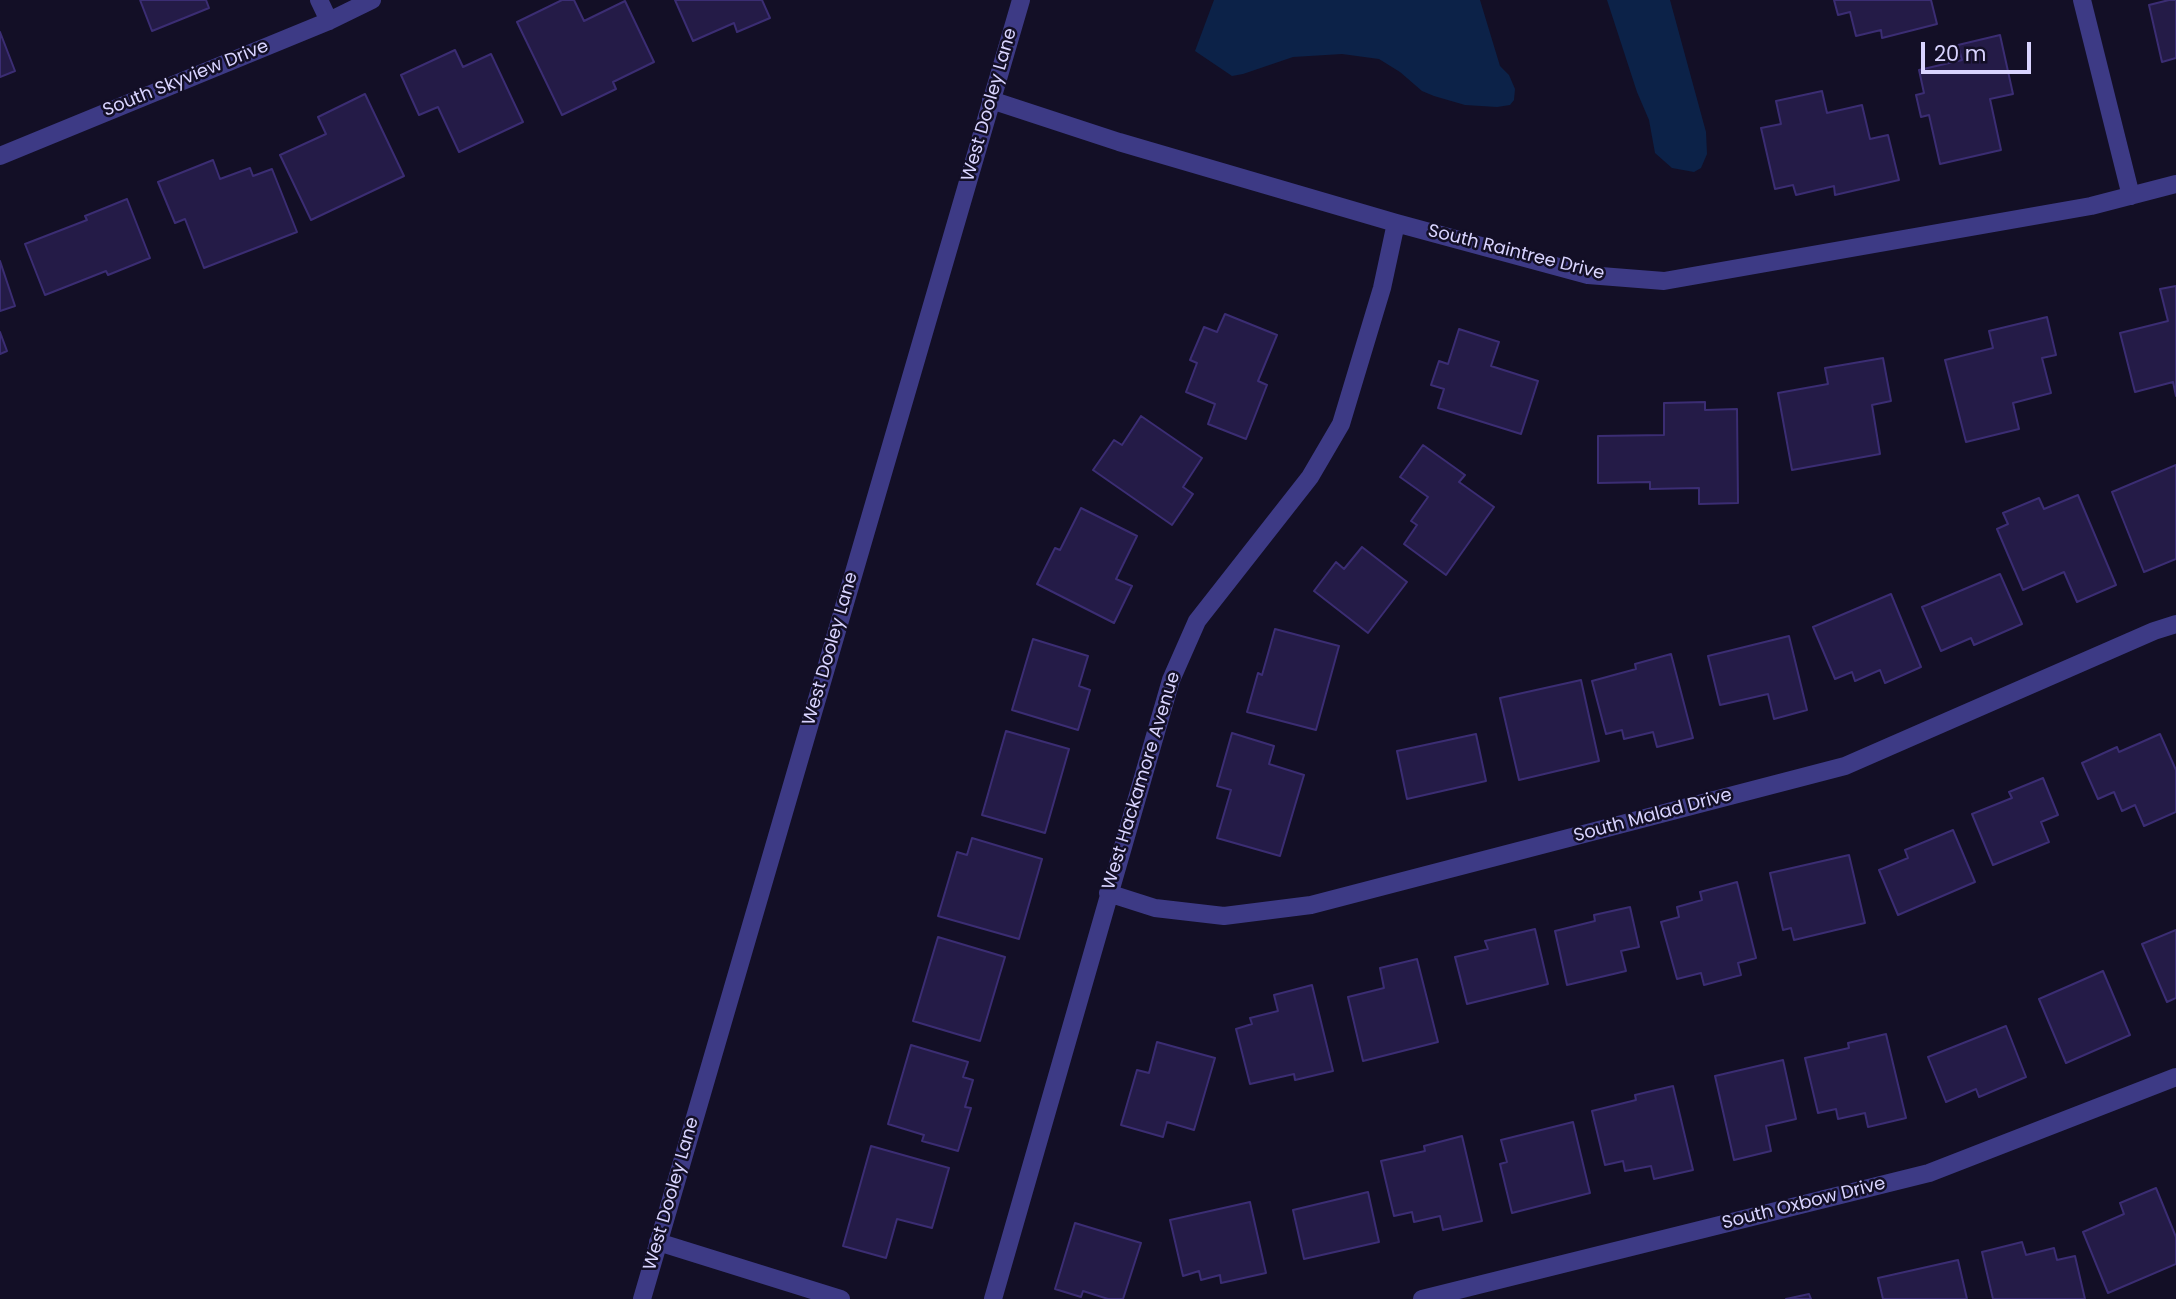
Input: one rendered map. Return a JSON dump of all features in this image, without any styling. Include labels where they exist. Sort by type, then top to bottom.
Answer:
[{"type":"street","points":[[319,0],[329,21]]},
{"type":"street","name":"South Skyview Drive","points":[[0,156],[329,21],[372,0]]},
{"type":"street","name":"West Dooley Lane","points":[[642,1299],[1021,0]]},
{"type":"street","points":[[2082,0],[2131,195]]},
{"type":"street","name":"South Raintree Drive","points":[[991,100],[1119,142],[1396,223],[1588,275],[1664,281],[2091,206],[2176,184]]},
{"type":"street","name":"West Hackamore Avenue","points":[[993,1299],[1171,680],[1198,621],[1310,477],[1340,424],[1382,288],[1396,223]]},
{"type":"street","name":"South Malad Drive","points":[[1108,893],[1155,908],[1224,916],[1311,905],[1845,766],[2154,631],[2176,624]]},
{"type":"street","name":"South Oxbow Drive","points":[[1422,1299],[1929,1172],[2176,1077]]},
{"type":"street","points":[[658,1242],[841,1299]]},
{"type":"water","points":[[1214,0],[1480,0],[1500,66],[1509,75],[1515,89],[1514,100],[1510,105],[1497,107],[1465,105],[1422,91],[1400,72],[1379,59],[1342,54],[1293,57],[1232,76],[1195,51]]},
{"type":"water","points":[[1607,0],[1670,0],[1706,132],[1707,154],[1701,168],[1694,172],[1672,168],[1655,153],[1649,120]]},
{"type":"building","points":[[140,0],[206,0],[209,8],[152,31]]},
{"type":"building","points":[[562,0],[574,0],[584,21],[625,1],[654,62],[613,82],[616,89],[562,115],[517,22]]},
{"type":"building","points":[[675,0],[762,0],[770,18],[737,32],[734,23],[693,41]]},
{"type":"building","points":[[1834,0],[1931,0],[1937,24],[1882,38],[1881,30],[1856,36],[1850,12],[1838,15]]},
{"type":"building","points":[[2176,0],[2176,58],[2162,62],[2149,5]]},
{"type":"building","points":[[0,32],[15,71],[0,77]]},
{"type":"building","points":[[2000,35],[2013,94],[1990,99],[2001,150],[1940,164],[1929,115],[1921,117],[1916,95],[1924,93],[1919,70],[1962,60],[1958,45]]},
{"type":"building","points":[[455,50],[463,67],[491,54],[523,122],[459,152],[438,107],[419,115],[401,75]]},
{"type":"building","points":[[1822,91],[1827,113],[1862,105],[1870,139],[1888,135],[1899,180],[1835,195],[1834,186],[1796,195],[1793,185],[1775,189],[1761,128],[1781,124],[1776,101]]},
{"type":"building","points":[[365,94],[404,176],[311,220],[280,155],[326,134],[318,117]]},
{"type":"building","points":[[213,160],[220,179],[250,168],[253,176],[272,169],[297,232],[204,268],[185,219],[175,223],[158,182]]},
{"type":"building","points":[[127,199],[150,258],[108,275],[106,271],[45,295],[25,244],[87,220],[85,216]]},
{"type":"building","points":[[0,261],[15,306],[0,311]]},
{"type":"building","points":[[2176,286],[2176,396],[2173,382],[2135,392],[2120,333],[2168,321],[2160,289]]},
{"type":"building","points":[[1225,314],[1277,335],[1258,381],[1267,385],[1246,439],[1208,424],[1215,404],[1186,392],[1197,363],[1190,360],[1204,327],[1217,332]]},
{"type":"building","points":[[2047,317],[2056,355],[2042,358],[2051,393],[2013,403],[2019,429],[1966,442],[1945,360],[1993,348],[1989,331]]},
{"type":"building","points":[[1459,329],[1499,342],[1491,366],[1538,381],[1521,434],[1438,408],[1444,389],[1431,385],[1439,361],[1448,364]]},
{"type":"building","points":[[0,332],[7,351],[0,354]]},
{"type":"building","points":[[1883,358],[1891,401],[1872,405],[1880,454],[1792,470],[1778,393],[1828,384],[1825,368]]},
{"type":"building","points":[[1705,402],[1705,410],[1737,409],[1738,503],[1699,504],[1699,488],[1650,489],[1650,482],[1598,483],[1598,436],[1664,435],[1664,403]]},
{"type":"building","points":[[1141,416],[1202,458],[1183,487],[1193,494],[1172,525],[1093,470],[1114,440],[1122,445]]},
{"type":"building","points":[[1423,445],[1465,475],[1459,482],[1494,507],[1446,575],[1404,544],[1417,525],[1411,521],[1428,497],[1400,477]]},
{"type":"building","points":[[2176,465],[2176,559],[2144,572],[2112,492]]},
{"type":"building","points":[[2078,495],[2116,585],[2077,602],[2064,572],[2023,590],[1997,529],[2008,524],[2003,513],[2039,498],[2044,509]]},
{"type":"building","points":[[1081,508],[1137,536],[1116,579],[1132,586],[1114,623],[1037,584],[1055,548],[1060,550]]},
{"type":"building","points":[[1362,547],[1407,582],[1368,633],[1314,591],[1336,562],[1344,569]]},
{"type":"building","points":[[2000,574],[2022,624],[1974,645],[1971,638],[1941,651],[1922,607]]},
{"type":"building","points":[[1891,594],[1921,667],[1885,683],[1880,670],[1855,681],[1852,672],[1835,679],[1813,627]]},
{"type":"building","points":[[1275,629],[1339,646],[1316,730],[1247,712],[1258,673],[1262,675]]},
{"type":"building","points":[[1789,636],[1807,710],[1774,719],[1768,694],[1720,705],[1708,656]]},
{"type":"building","points":[[1033,639],[1088,656],[1079,686],[1090,690],[1078,730],[1012,710]]},
{"type":"building","points":[[1671,654],[1693,738],[1657,747],[1653,732],[1624,739],[1622,730],[1606,734],[1592,681],[1636,669],[1635,664]]},
{"type":"building","points":[[1581,680],[1599,761],[1519,780],[1500,698]]},
{"type":"building","points":[[1006,731],[1069,749],[1045,833],[982,815]]},
{"type":"building","points":[[1232,733],[1274,746],[1269,764],[1304,775],[1280,856],[1217,838],[1231,790],[1217,786]]},
{"type":"building","points":[[1476,734],[1486,781],[1407,799],[1397,751]]},
{"type":"building","points":[[2160,734],[2176,770],[2176,812],[2144,826],[2135,805],[2122,811],[2114,792],[2098,799],[2082,763],[2117,747],[2119,752]]},
{"type":"building","points":[[2043,778],[2058,815],[2041,822],[2049,842],[1993,865],[1972,814],[2012,798],[2009,792]]},
{"type":"building","points":[[1953,830],[1975,882],[1898,915],[1879,870],[1908,858],[1905,850]]},
{"type":"building","points":[[972,838],[1042,859],[1019,939],[938,916],[957,852],[967,855]]},
{"type":"building","points":[[1849,855],[1865,923],[1794,940],[1791,928],[1783,930],[1770,873]]},
{"type":"building","points":[[1737,882],[1756,958],[1738,963],[1741,975],[1704,985],[1701,973],[1677,979],[1661,922],[1679,917],[1677,907],[1702,900],[1700,892]]},
{"type":"building","points":[[1630,907],[1639,947],[1621,951],[1626,971],[1567,985],[1555,931],[1595,921],[1594,915]]},
{"type":"building","points":[[1535,929],[1548,984],[1467,1004],[1455,957],[1488,949],[1485,941]]},
{"type":"building","points":[[2176,930],[2176,998],[2167,1002],[2142,944]]},
{"type":"building","points":[[938,937],[1005,957],[980,1041],[913,1021]]},
{"type":"building","points":[[1417,959],[1438,1042],[1363,1061],[1348,997],[1384,988],[1380,968]]},
{"type":"building","points":[[2103,971],[2130,1035],[2066,1063],[2039,999]]},
{"type":"building","points":[[1312,985],[1333,1071],[1295,1080],[1294,1074],[1250,1084],[1236,1029],[1252,1024],[1250,1018],[1278,1011],[1274,995]]},
{"type":"building","points":[[2006,1026],[2026,1077],[1979,1097],[1976,1089],[1946,1102],[1928,1057]]},
{"type":"building","points":[[1886,1034],[1906,1118],[1868,1127],[1865,1113],[1838,1119],[1836,1109],[1818,1113],[1805,1058],[1849,1048],[1848,1043]]},
{"type":"building","points":[[1157,1042],[1215,1058],[1194,1130],[1167,1122],[1163,1137],[1121,1125],[1137,1070],[1149,1073]]},
{"type":"building","points":[[911,1045],[968,1062],[963,1077],[973,1080],[965,1107],[971,1108],[958,1151],[922,1141],[924,1135],[888,1124]]},
{"type":"building","points":[[1783,1060],[1796,1119],[1766,1126],[1771,1151],[1734,1160],[1715,1076]]},
{"type":"building","points":[[1673,1086],[1693,1170],[1654,1179],[1651,1166],[1625,1171],[1623,1161],[1605,1165],[1592,1111],[1636,1100],[1635,1095]]},
{"type":"building","points":[[1573,1122],[1590,1193],[1512,1213],[1500,1164],[1507,1162],[1501,1140]]},
{"type":"building","points":[[1462,1136],[1482,1221],[1443,1230],[1440,1216],[1414,1222],[1412,1212],[1394,1216],[1381,1161],[1425,1151],[1424,1146]]},
{"type":"building","points":[[871,1146],[949,1168],[932,1228],[897,1219],[886,1258],[843,1246]]},
{"type":"building","points":[[2156,1188],[2176,1237],[2176,1264],[2108,1293],[2083,1232],[2124,1214],[2120,1203]]},
{"type":"building","points":[[1368,1192],[1379,1242],[1304,1259],[1293,1210]]},
{"type":"building","points":[[1250,1202],[1266,1273],[1221,1283],[1220,1275],[1201,1280],[1199,1271],[1183,1276],[1170,1220]]},
{"type":"building","points":[[1075,1223],[1141,1243],[1123,1299],[1108,1299],[1083,1291],[1081,1297],[1055,1289]]},
{"type":"building","points":[[2022,1242],[2026,1255],[2054,1248],[2057,1260],[2075,1256],[2085,1299],[1993,1299],[1982,1252]]},
{"type":"building","points":[[1958,1260],[1967,1299],[1883,1299],[1878,1278]]},
{"type":"building","points":[[1809,1294],[1811,1299],[1786,1299]]}]
